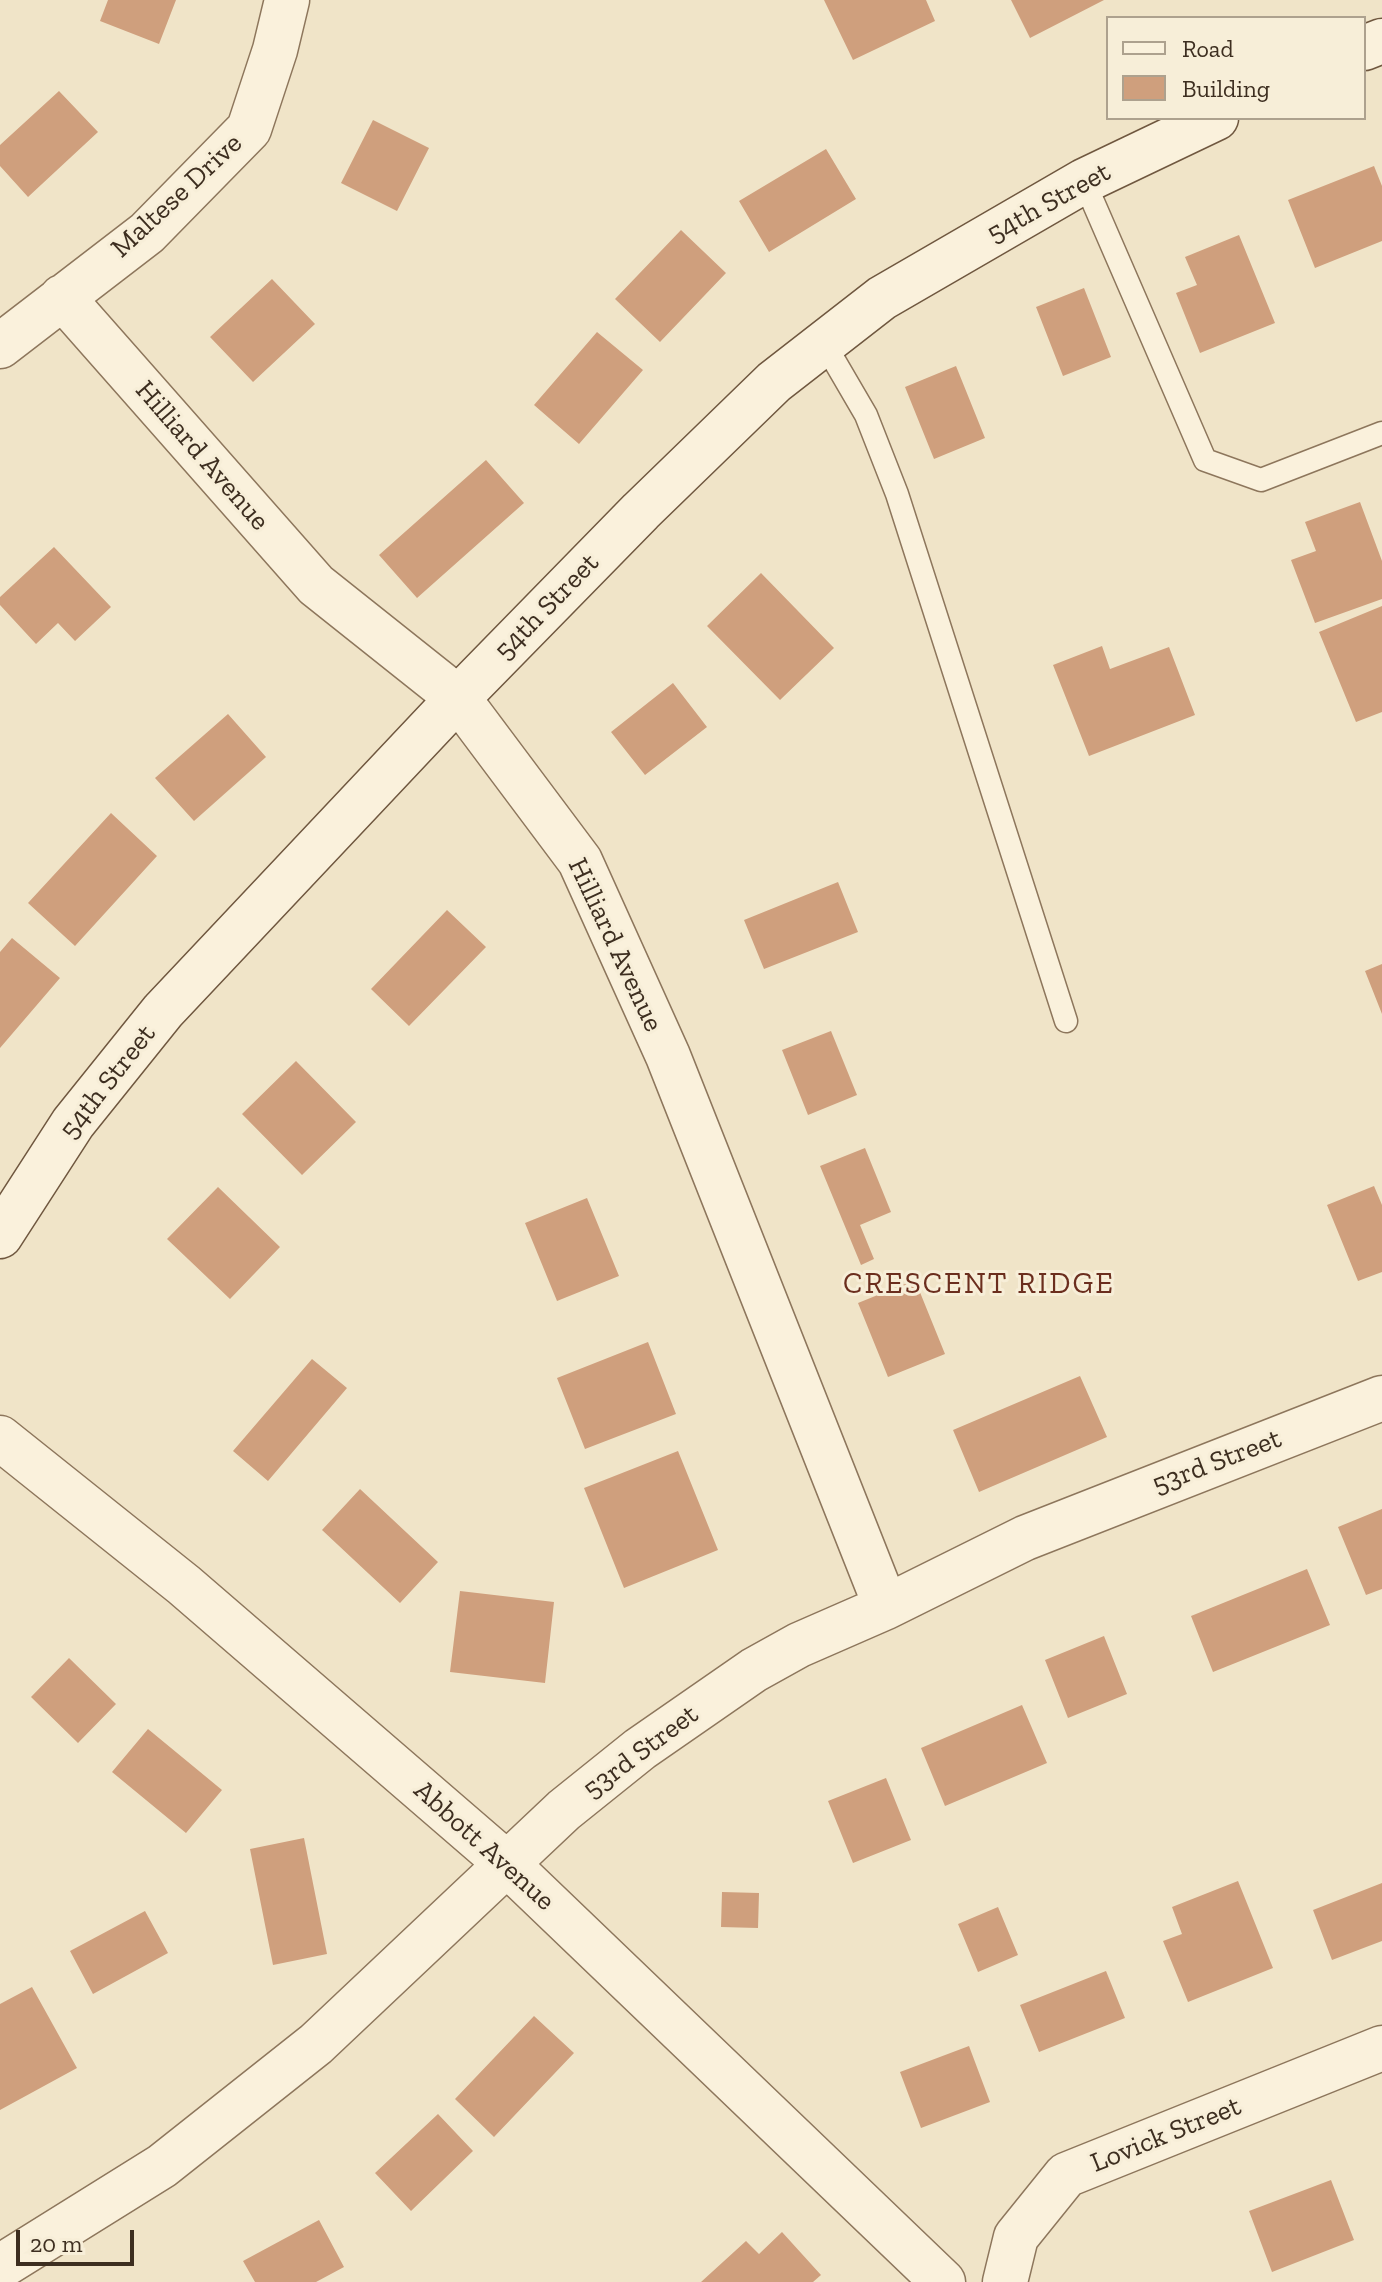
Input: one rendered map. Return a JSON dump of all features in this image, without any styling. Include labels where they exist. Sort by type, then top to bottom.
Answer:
[{"type":"street","name":"Maltese Drive","points":[[0,346],[147,233],[249,129],[275,50],[287,0]]},
{"type":"street","name":"54th Street","points":[[0,1236],[73,1123],[163,1011],[458,698],[641,511],[774,382],[882,298],[1084,181],[1212,120]]},
{"type":"street","name":"Hilliard Avenue","points":[[62,297],[316,585],[458,698],[580,861],[668,1056],[886,1607]]},
{"type":"street","name":"53rd Street","points":[[0,2267],[162,2166],[316,2044],[564,1810],[640,1749],[754,1670],[799,1645],[886,1607],[1025,1538],[1382,1398]]},
{"type":"street","name":"Abbott Avenue","points":[[0,1438],[184,1585],[506,1863],[943,2282]]},
{"type":"street","name":"Lovick Street","points":[[1005,2282],[1016,2237],[1066,2175],[1382,2048]]},
{"type":"lane","points":[[1084,181],[1205,460],[1261,480],[1382,433]]},
{"type":"lane","points":[[824,343],[866,415],[897,494],[1066,1021]]},
{"type":"building","points":[[108,0],[176,0],[159,44],[100,21]]},
{"type":"building","points":[[824,0],[926,0],[935,21],[853,60]]},
{"type":"building","points":[[1011,0],[1104,0],[1030,38]]},
{"type":"building","points":[[59,91],[98,132],[28,197],[0,166],[0,145]]},
{"type":"building","points":[[373,120],[429,148],[397,211],[341,183]]},
{"type":"building","points":[[826,149],[856,199],[769,252],[739,201]]},
{"type":"building","points":[[1374,166],[1382,186],[1382,241],[1315,268],[1288,200]]},
{"type":"building","points":[[681,230],[726,273],[660,342],[615,299]]},
{"type":"building","points":[[1239,235],[1275,323],[1200,353],[1176,293],[1197,285],[1185,257]]},
{"type":"building","points":[[272,279],[315,324],[253,382],[210,337]]},
{"type":"building","points":[[1084,288],[1111,357],[1063,376],[1036,307]]},
{"type":"building","points":[[597,332],[643,370],[579,444],[534,405]]},
{"type":"building","points":[[956,366],[985,438],[934,459],[905,387]]},
{"type":"building","points":[[486,460],[524,503],[417,598],[379,555]]},
{"type":"building","points":[[1360,502],[1382,561],[1382,599],[1315,623],[1291,560],[1316,551],[1305,522]]},
{"type":"building","points":[[54,547],[111,607],[75,641],[58,623],[36,644],[0,605],[0,597]]},
{"type":"building","points":[[761,573],[834,648],[780,700],[707,626]]},
{"type":"building","points":[[1382,606],[1382,712],[1356,722],[1319,632]]},
{"type":"building","points":[[1102,646],[1110,669],[1169,647],[1195,715],[1089,756],[1053,665]]},
{"type":"building","points":[[673,683],[707,727],[645,775],[611,732]]},
{"type":"building","points":[[228,714],[266,757],[194,821],[155,778]]},
{"type":"building","points":[[111,813],[157,856],[75,946],[28,903]]},
{"type":"building","points":[[838,882],[858,932],[764,969],[744,920]]},
{"type":"building","points":[[447,910],[486,947],[409,1026],[371,989]]},
{"type":"building","points":[[12,938],[60,978],[0,1048],[0,952]]},
{"type":"building","points":[[1382,964],[1382,1014],[1365,971]]},
{"type":"building","points":[[831,1031],[857,1095],[808,1115],[782,1050]]},
{"type":"building","points":[[296,1061],[356,1122],[302,1175],[242,1114]]},
{"type":"building","points":[[865,1148],[891,1212],[860,1225],[874,1259],[861,1265],[820,1166]]},
{"type":"building","points":[[1374,1186],[1382,1205],[1382,1272],[1358,1281],[1327,1205]]},
{"type":"building","points":[[218,1187],[280,1247],[230,1299],[167,1239]]},
{"type":"building","points":[[587,1198],[619,1276],[557,1301],[525,1223]]},
{"type":"building","points":[[915,1280],[945,1354],[888,1377],[858,1303]]},
{"type":"building","points":[[648,1342],[676,1414],[585,1449],[557,1378]]},
{"type":"building","points":[[312,1359],[347,1388],[268,1481],[233,1451]]},
{"type":"building","points":[[1080,1376],[1107,1437],[979,1492],[953,1430]]},
{"type":"building","points":[[678,1451],[718,1550],[624,1588],[584,1488]]},
{"type":"building","points":[[360,1489],[438,1562],[400,1603],[322,1530]]},
{"type":"building","points":[[1382,1509],[1382,1589],[1366,1595],[1338,1527]]},
{"type":"building","points":[[1307,1569],[1330,1625],[1213,1672],[1191,1616]]},
{"type":"building","points":[[460,1591],[554,1602],[545,1683],[450,1672]]},
{"type":"building","points":[[1104,1636],[1127,1694],[1068,1718],[1045,1660]]},
{"type":"building","points":[[69,1658],[116,1704],[78,1743],[31,1697]]},
{"type":"building","points":[[1022,1705],[1047,1763],[945,1806],[921,1748]]},
{"type":"building","points":[[148,1729],[222,1790],[186,1833],[112,1772]]},
{"type":"building","points":[[886,1778],[911,1840],[853,1863],[828,1801]]},
{"type":"building","points":[[304,1838],[327,1954],[273,1965],[250,1849]]},
{"type":"building","points":[[1238,1881],[1273,1968],[1188,2002],[1163,1941],[1182,1934],[1172,1907]]},
{"type":"building","points":[[1382,1883],[1382,1941],[1332,1960],[1313,1910]]},
{"type":"building","points":[[722,1892],[759,1893],[758,1928],[721,1927]]},
{"type":"building","points":[[998,1907],[1018,1955],[978,1972],[958,1924]]},
{"type":"building","points":[[145,1911],[168,1953],[93,1994],[70,1951]]},
{"type":"building","points":[[1106,1971],[1125,2018],[1039,2052],[1020,2005]]},
{"type":"building","points":[[32,1987],[77,2068],[0,2110],[0,2004]]},
{"type":"building","points":[[534,2016],[574,2053],[494,2137],[455,2099]]},
{"type":"building","points":[[969,2046],[990,2102],[921,2128],[900,2072]]},
{"type":"building","points":[[438,2114],[473,2151],[411,2211],[375,2173]]},
{"type":"building","points":[[1331,2180],[1354,2240],[1272,2272],[1249,2211]]},
{"type":"building","points":[[319,2220],[344,2267],[316,2282],[255,2282],[243,2261]]},
{"type":"building","points":[[782,2232],[821,2275],[813,2282],[701,2282],[746,2241],[759,2254]]},
{"type":"district","name":"CRESCENT RIDGE","points":[[979,1284]]}]
